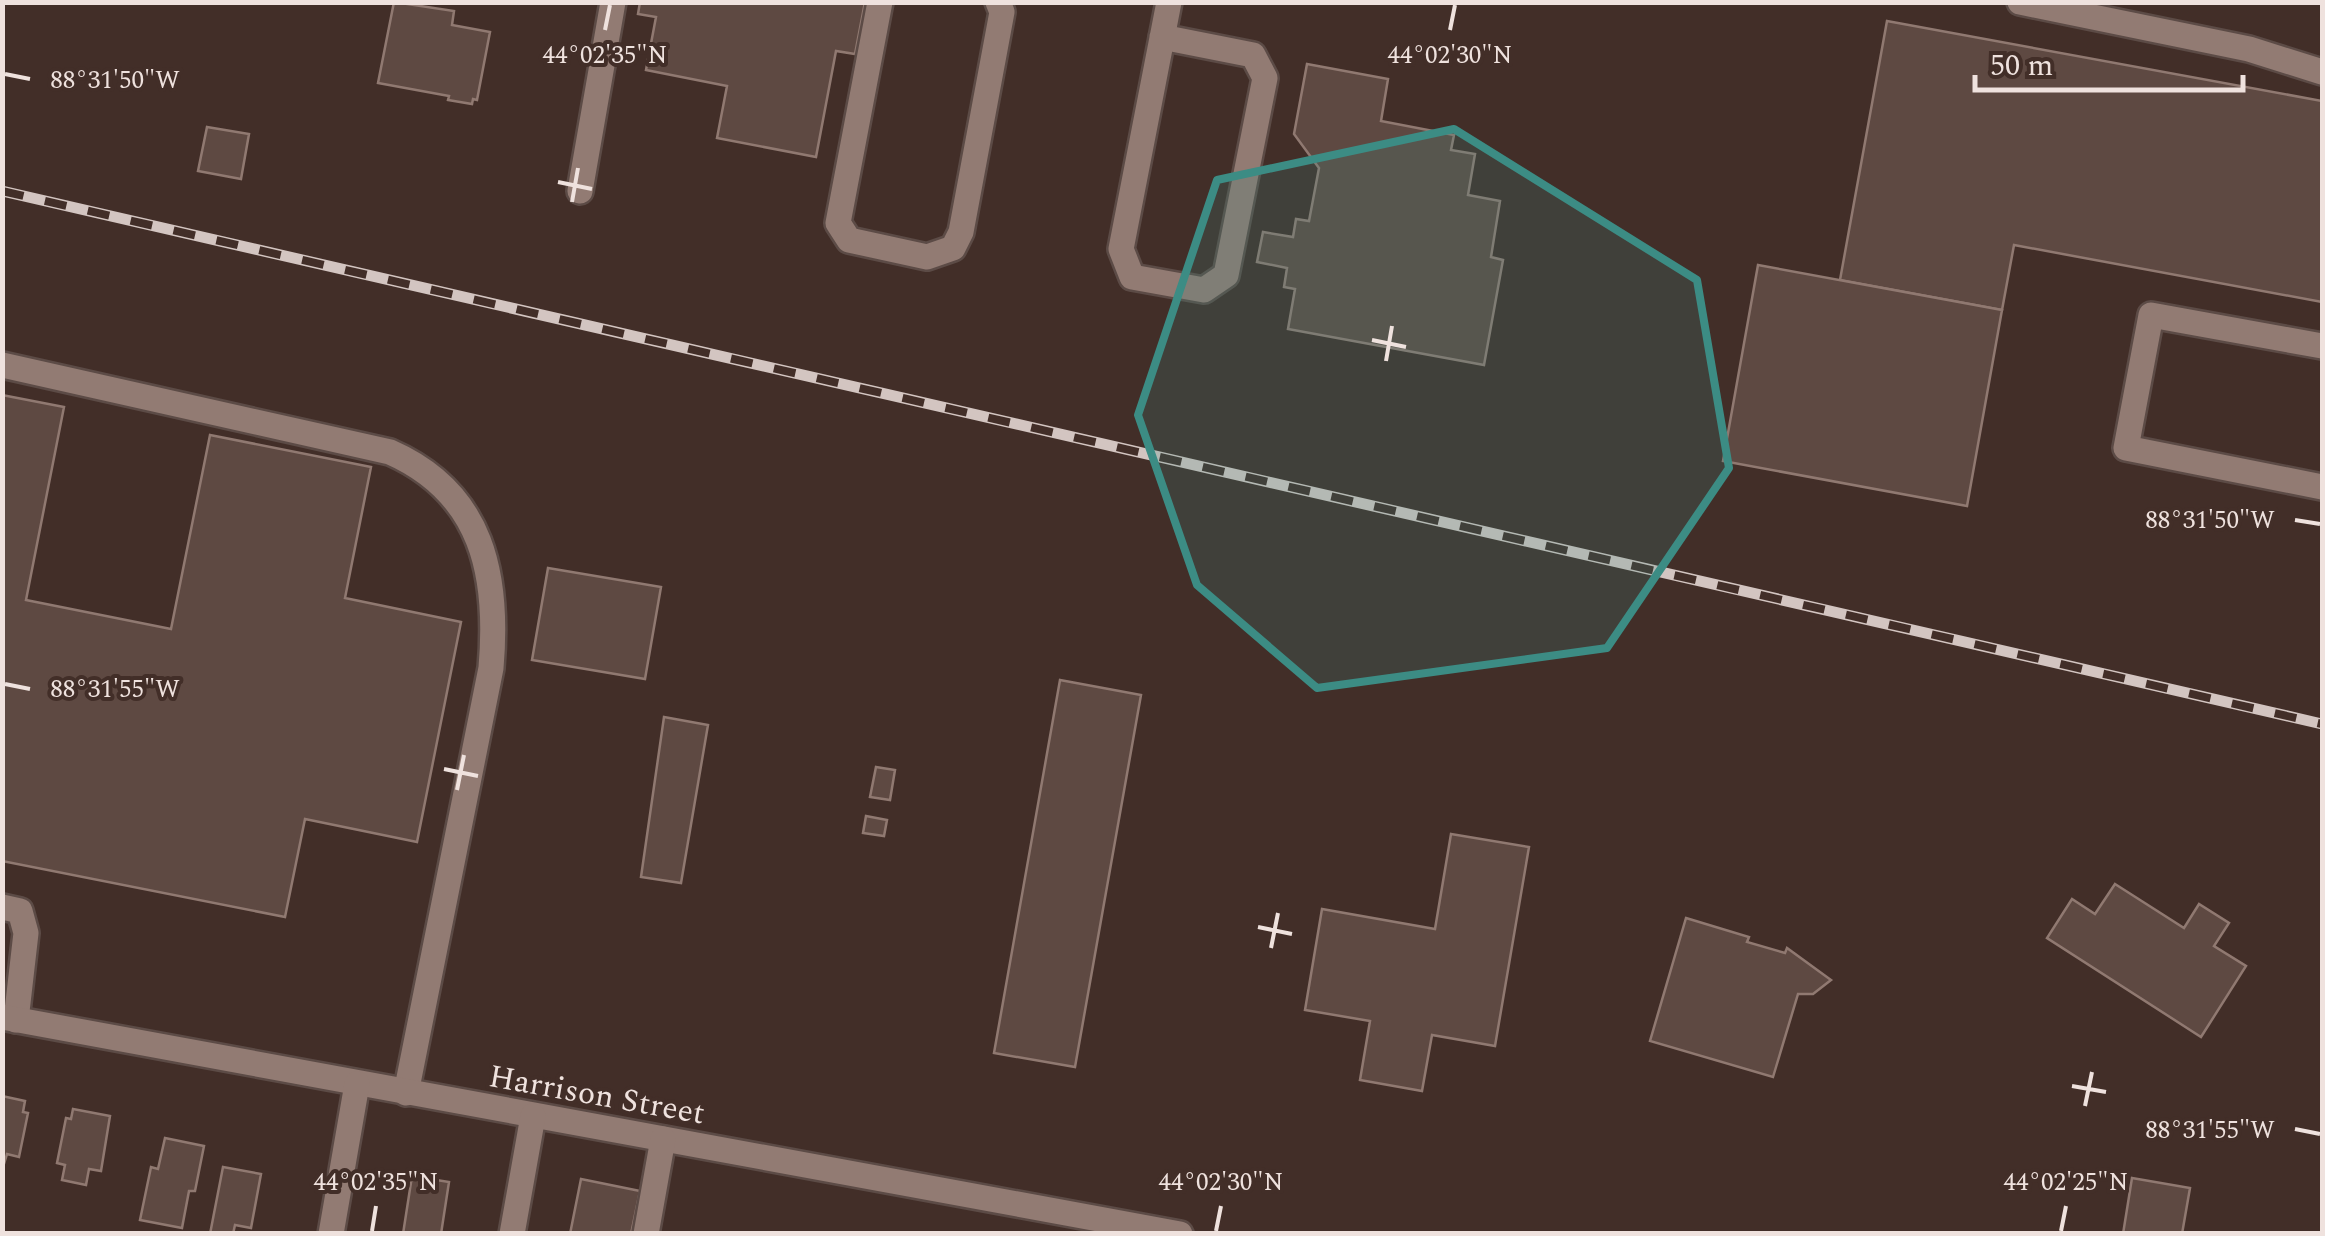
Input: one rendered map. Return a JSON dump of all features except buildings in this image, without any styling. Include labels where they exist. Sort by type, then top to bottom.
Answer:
[{"type":"street","points":[[580,191],[613,2]]},
{"type":"street","points":[[880,2],[838,223],[848,240],[927,258],[953,248],[962,232],[1002,12],[998,2]]},
{"type":"street","points":[[1162,37],[1252,55],[1265,78],[1226,275],[1204,290],[1132,277],[1121,250],[1162,37],[1169,2]]},
{"type":"street","points":[[2020,2],[2249,49],[2322,72]]},
{"type":"street","points":[[2322,346],[2151,315],[2126,448],[2322,488]]},
{"type":"street","points":[[2,365],[390,452],[418,464],[446,488],[467,514],[488,566],[496,618],[491,668],[406,1093]]},
{"type":"street","points":[[2,907],[20,911],[26,933],[10,1018]]},
{"type":"street","name":"Harrison Street","points":[[10,1018],[1180,1234]]},
{"type":"street","points":[[331,1234],[357,1084]]},
{"type":"street","points":[[512,1234],[533,1116]]},
{"type":"street","points":[[646,1234],[663,1139]]},
{"type":"highlighted area","points":[[1454,129],[1697,280],[1729,468],[1607,648],[1317,688],[1197,585],[1138,415],[1217,180]]},
{"type":"railway","points":[[2,191],[2322,724]]}]
